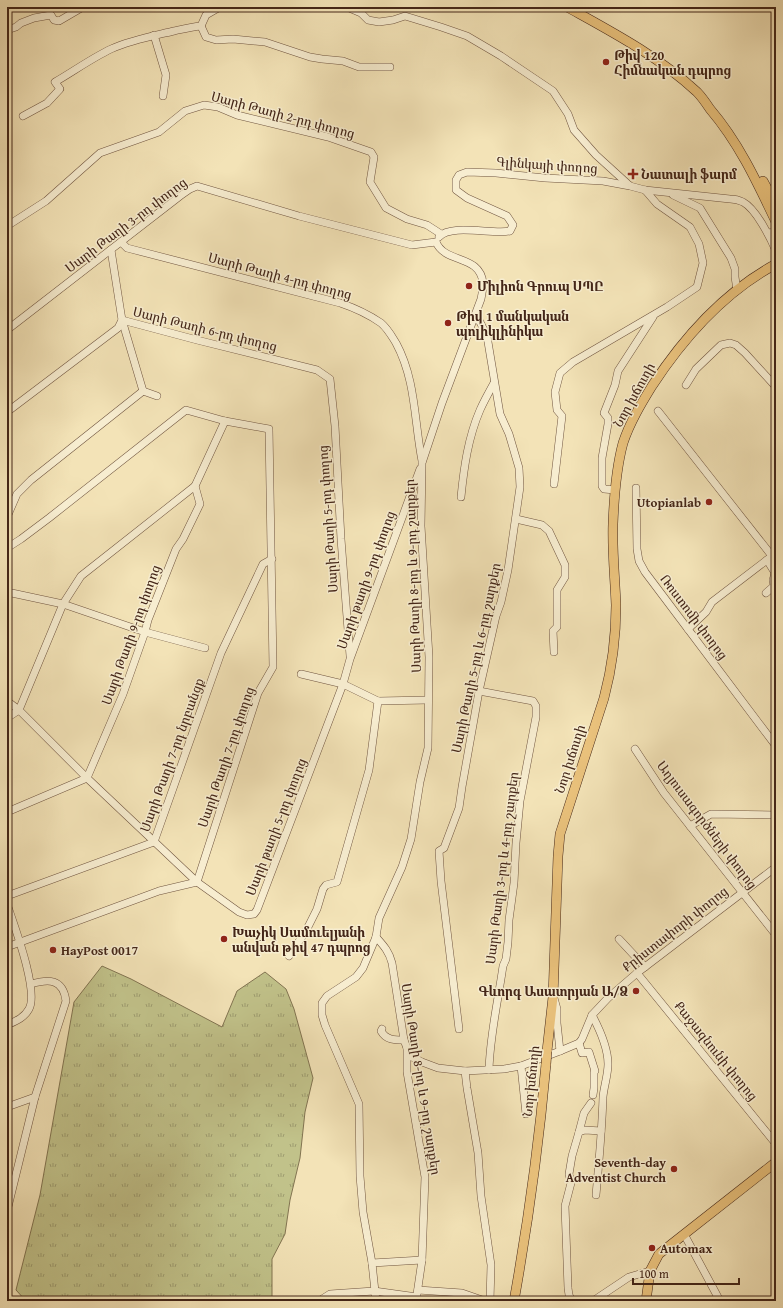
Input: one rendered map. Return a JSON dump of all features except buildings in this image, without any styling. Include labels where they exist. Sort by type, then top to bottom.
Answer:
[{"type":"main road","points":[[567,7],[633,44],[664,65],[697,93],[718,117],[733,138],[756,180],[776,222]]},
{"type":"main road","points":[[578,7],[668,61],[703,92],[726,118],[739,138],[776,205]]},
{"type":"main road","name":"Նոր խճուղի","points":[[514,1301],[538,1147],[553,997],[560,834],[609,681],[614,642],[616,606],[613,526],[616,481],[623,444],[642,402],[669,360],[701,323],[723,301],[758,274],[776,264]]},
{"type":"main road","points":[[646,1301],[650,1271],[659,1254],[776,1162]]},
{"type":"street","points":[[7,30],[34,18],[51,15],[54,20],[60,21],[84,7]]},
{"type":"street","points":[[220,7],[206,15],[201,26],[206,37],[216,40],[233,39],[265,42],[310,57],[322,60],[344,62],[359,67],[390,67]]},
{"type":"street","points":[[347,7],[361,13],[368,20],[379,22],[406,16],[441,27],[467,36],[501,56],[553,91],[568,114],[574,130],[596,155],[630,186]]},
{"type":"street","points":[[23,116],[47,103],[60,89],[55,82],[113,48],[144,37],[201,26]]},
{"type":"street","points":[[154,35],[166,74],[163,96]]},
{"type":"street","name":"Սարի Թաղի 2-րդ փողոց","points":[[7,226],[46,202],[100,153],[159,132],[185,111],[204,105],[218,107],[237,115],[328,137],[371,152],[374,157],[370,182],[386,208],[407,219],[427,225],[441,234]]},
{"type":"street","name":"Գլինկայի փողոց","points":[[441,234],[474,229],[503,233],[510,231],[513,225],[507,216],[467,198],[456,190],[456,180],[460,175],[467,172],[496,173],[545,178],[603,181],[645,190],[742,201],[768,233],[776,251]]},
{"type":"street","name":"Սարի Թաղի 3-րդ փողոց","points":[[7,330],[180,196],[197,186],[299,216],[412,245],[436,242]]},
{"type":"street","points":[[554,484],[562,416],[557,410],[555,392],[560,373],[573,362],[654,315],[697,287],[703,263],[699,244],[690,227],[657,204],[645,190]]},
{"type":"street","points":[[669,193],[700,208],[733,264],[735,269],[737,290]]},
{"type":"street","points":[[768,233],[776,232]]},
{"type":"street","points":[[436,242],[441,234]]},
{"type":"street","name":"Սարի Թաղի 4-րդ փողոց","points":[[121,242],[127,248],[340,303],[364,312],[382,324],[390,332],[407,368],[413,390],[422,463]]},
{"type":"street","name":"Սարի Թաղի 8-րդ և 9-րդ շարքեր","points":[[376,1301],[372,1263],[362,1205],[358,1104],[322,1015],[322,1004],[327,996],[359,973],[363,968],[376,937],[379,918],[402,867],[411,839],[420,782],[428,748],[429,657],[421,526],[422,463],[442,403],[481,299],[483,283],[479,272],[472,264],[443,252],[438,248],[436,242]]},
{"type":"street","points":[[112,250],[122,320],[143,391]]},
{"type":"street","points":[[615,490],[604,489],[602,486],[602,458],[608,424],[608,418],[604,413],[615,385],[618,371],[654,315]]},
{"type":"street","name":"Սարի Թաղի 5-րդ և 6-րդ շարքեր","points":[[459,1029],[441,881],[439,851],[444,848],[459,808],[479,691],[508,570],[520,487],[519,468],[500,414],[487,336],[480,322],[474,317]]},
{"type":"street","name":"Սարի Թաղի 6-րդ փողոց","points":[[7,412],[118,328],[122,320],[317,370],[330,379]]},
{"type":"street","points":[[686,385],[696,369],[721,345],[730,344],[736,345],[745,353],[776,387]]},
{"type":"street","name":"Սարի Թաղի 5-րդ փողոց","points":[[330,379],[333,403],[350,659]]},
{"type":"street","points":[[461,497],[468,446],[480,410],[494,383]]},
{"type":"street","points":[[143,391],[157,396]]},
{"type":"street","points":[[7,517],[17,494],[31,480],[143,391]]},
{"type":"street","points":[[7,548],[49,518],[186,410],[225,421],[195,486],[81,576],[63,604],[19,710],[7,718]]},
{"type":"street","points":[[658,411],[772,556],[775,573],[774,586],[766,592]]},
{"type":"street","name":"Սարի Թաղի 7-րդ փողոց","points":[[196,882],[258,694],[273,667],[269,429],[225,421]]},
{"type":"street","name":"Սարի թաղի 9-րդ փողոց","points":[[343,684],[350,659],[422,463]]},
{"type":"street","name":"Սարի Թաղի 9-րդ փողոց","points":[[87,778],[123,694],[148,620],[176,549],[183,539],[200,504],[195,486]]},
{"type":"street","name":"Ռոստոմի փողոց","points":[[636,488],[637,549],[639,561],[645,572],[776,746]]},
{"type":"street","points":[[516,519],[542,525],[549,531],[565,565],[565,577],[557,590],[557,627],[553,630],[554,652]]},
{"type":"street","points":[[688,628],[706,612],[712,602],[772,556]]},
{"type":"street","name":"Սարի Թաղի 7-րդ նրբանցք","points":[[7,896],[154,842],[221,653],[263,564],[272,559]]},
{"type":"street","points":[[7,592],[63,604],[145,632],[205,648]]},
{"type":"street","points":[[301,674],[343,684],[378,701],[428,700]]},
{"type":"street","name":"Սարի թաղի 5-րդ փողոց","points":[[7,701],[19,710],[87,778],[196,882],[239,912],[246,915],[254,914],[257,910],[343,684]]},
{"type":"street","name":"Սարի Թաղի 3-րդ և 4-րդ շարքեր","points":[[479,691],[533,700],[536,706],[536,717],[520,801],[508,942],[492,1030],[489,1070]]},
{"type":"street","points":[[289,956],[306,931],[317,909],[323,889],[326,885],[337,882],[369,770],[378,701]]},
{"type":"street","name":"Աղյուսագործների փողոց","points":[[635,748],[664,792],[776,935]]},
{"type":"street","points":[[7,812],[87,778]]},
{"type":"street","points":[[690,826],[711,814],[776,815]]},
{"type":"street","name":"Քրիստափորի փողոց","points":[[579,1043],[592,1015],[608,998],[637,973],[776,867]]},
{"type":"street","points":[[7,947],[159,891],[196,882]]},
{"type":"street","points":[[7,904],[31,984],[32,1001],[29,1010],[20,1020],[7,1025]]},
{"type":"street","name":"Սարի Թաղի 8-րդ և 9-րդ շարքեր","points":[[376,937],[386,948],[390,956],[405,1044],[407,1072],[425,1177],[422,1260],[417,1296]]},
{"type":"street","points":[[619,939],[645,967]]},
{"type":"street","name":"Քաջազնունի փողոց","points":[[637,973],[776,1144]]},
{"type":"street","points":[[7,1211],[35,1097],[66,1001],[63,991],[55,982],[46,980],[31,984]]},
{"type":"street","points":[[553,997],[557,1009],[560,1052]]},
{"type":"street","points":[[592,1015],[602,1037],[608,1064],[603,1096],[596,1195]]},
{"type":"street","points":[[382,1029],[380,1031],[385,1036],[405,1044],[412,1057],[438,1068],[465,1072],[521,1066],[560,1052],[579,1043],[582,1053],[589,1052],[595,1071],[593,1095]]},
{"type":"street","points":[[521,1066],[526,1114]]},
{"type":"street","points":[[465,1072],[478,1153],[481,1196],[490,1265],[490,1301]]},
{"type":"street","points":[[7,1107],[35,1097]]},
{"type":"street","points":[[572,1301],[568,1288],[565,1206],[571,1183],[570,1174],[572,1156],[584,1113],[591,1103]]},
{"type":"street","points":[[579,1132],[585,1130],[601,1131]]},
{"type":"street","points":[[684,1234],[720,1301]]},
{"type":"street","points":[[372,1263],[422,1260]]},
{"type":"street","points":[[593,1301],[601,1299],[628,1277],[650,1271]]},
{"type":"street","points":[[319,1301],[330,1294],[374,1291],[417,1296],[462,1293],[485,1301]]},
{"type":"green space","points":[[102,966],[131,979],[222,1027],[237,991],[265,972],[286,989],[294,1009],[313,1078],[305,1112],[300,1158],[290,1200],[285,1234],[272,1259],[272,1301],[26,1301],[16,1290],[40,1195],[74,1002]]},
{"type":"place","name":"Թիվ 120 Հիմնական դպրոց","points":[[606,62]]},
{"type":"place","name":"Նատալի ֆարմ","points":[[633,174]]},
{"type":"place","name":"Միլիոն Գրուպ ՍՊԸ","points":[[469,286]]},
{"type":"place","name":"Թիվ 1 մանկական պոլիկլինիկա","points":[[448,323]]},
{"type":"place","name":"Utopianlab","points":[[709,502]]},
{"type":"place","name":"Խաչիկ Սամուելյանի անվան թիվ 47 դպրոց","points":[[224,939]]},
{"type":"place","name":"HayPost 0017","points":[[53,950]]},
{"type":"place","name":"Գևորգ Ասատրյան Ա/Ձ","points":[[636,991]]},
{"type":"place","name":"Seventh-day Adventist Church","points":[[674,1169]]},
{"type":"place","name":"Automax","points":[[652,1248]]}]
